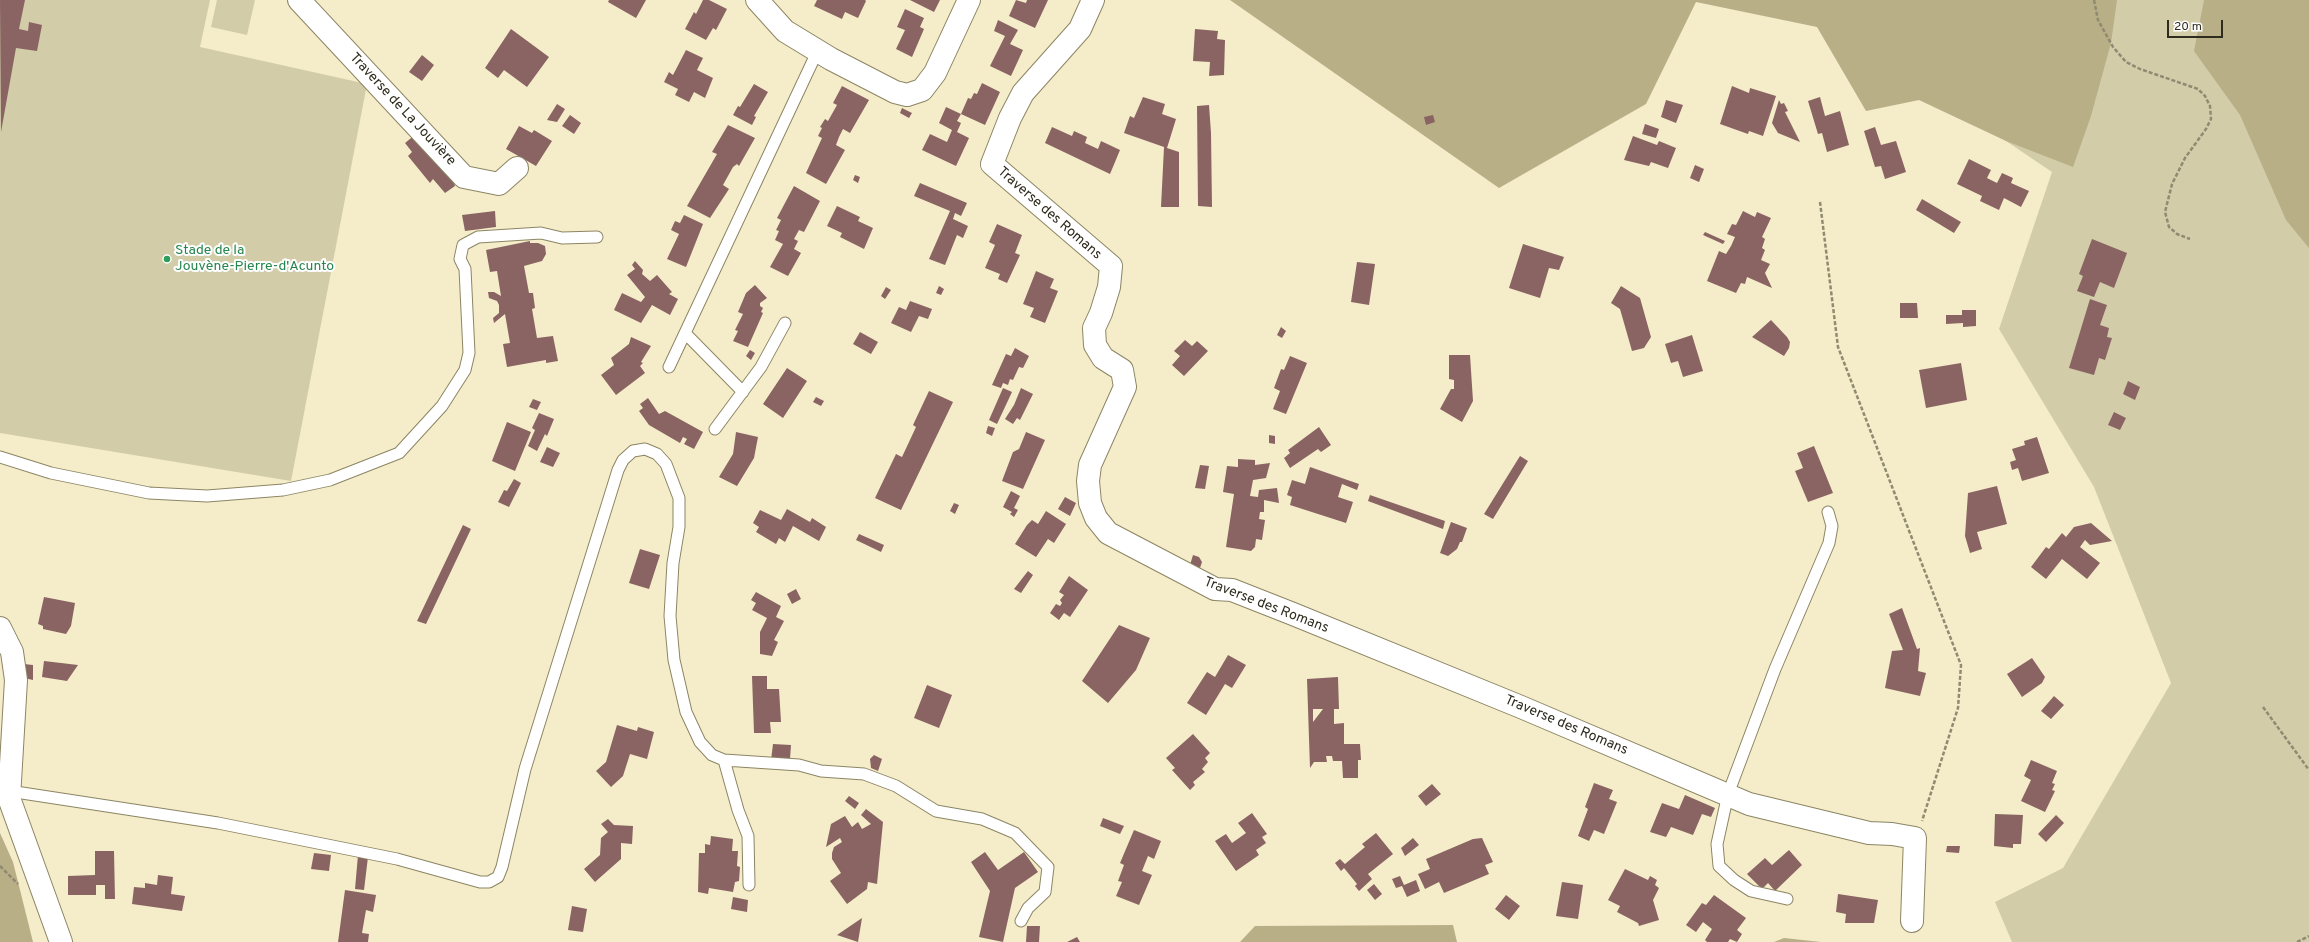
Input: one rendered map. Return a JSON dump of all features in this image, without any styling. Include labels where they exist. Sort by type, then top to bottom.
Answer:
[{"type":"street","name":"Traverse de La Jouvière","points":[[299,0],[464,177],[499,184],[517,168]]},
{"type":"street","points":[[757,0],[785,31],[895,92],[907,95],[922,90],[934,73],[969,0]]},
{"type":"street","name":"Traverse des Romans","points":[[1093,0],[1080,29],[1024,93],[1007,125],[992,164],[1111,266],[1109,287],[1101,313],[1094,328],[1095,345],[1103,358],[1122,370],[1125,388],[1090,465],[1088,480],[1090,503],[1096,518],[1108,533],[1215,589],[1232,590],[1293,614],[1521,707],[1749,804],[1869,833],[1892,834],[1915,838]]},
{"type":"street","points":[[0,628],[12,652],[16,680],[8,798],[61,942]]},
{"type":"street","points":[[1912,921],[1915,838]]},
{"type":"lane","points":[[669,367],[686,334],[818,50]]},
{"type":"lane","points":[[0,457],[51,473],[149,493],[207,496],[282,490],[330,480],[398,454],[442,406],[465,370],[469,353],[465,269],[460,259],[463,245],[478,237],[541,233],[562,238],[598,237]]},
{"type":"lane","points":[[715,429],[761,367],[785,323]]},
{"type":"lane","points":[[686,334],[743,392]]},
{"type":"lane","points":[[9,791],[218,823],[397,859],[480,882],[489,882],[498,877],[502,867],[525,769],[618,470],[623,460],[633,451],[645,449],[657,454],[666,464],[679,498],[679,527],[673,563],[670,616],[674,660],[686,712],[700,742],[712,755],[724,760],[799,765],[821,771],[864,774],[896,786],[936,811],[982,819],[1015,834],[1048,867],[1045,892],[1028,908],[1021,921]]},
{"type":"lane","points":[[1787,899],[1751,891],[1734,880],[1719,866],[1717,844],[1728,794],[1775,669],[1829,543],[1832,526],[1828,512]]},
{"type":"lane","points":[[724,760],[738,810],[748,836],[749,885]]},
{"type":"path","points":[[2094,0],[2098,20],[2113,47],[2126,62],[2140,69],[2198,89],[2206,96],[2210,106],[2211,119],[2206,129],[2185,158],[2172,184],[2165,212],[2169,227],[2177,234],[2190,239]]},
{"type":"path","points":[[1820,202],[1838,347],[1961,665],[1958,708],[1927,810],[1915,838]]},
{"type":"path","points":[[2263,707],[2309,770]]},
{"type":"path","points":[[2297,942],[2309,936]]},
{"type":"shaded area","name":"Stade de la Jouvène-Pierre-d'Acunto","points":[[0,0],[210,0],[200,47],[367,84],[291,481],[0,433]]},
{"type":"shaded area","points":[[217,0],[255,0],[247,35],[211,27]]},
{"type":"shaded area","points":[[1230,0],[2117,0],[2111,43],[2091,116],[2073,167],[2006,141],[1919,100],[1866,111],[1817,27],[1696,2],[1646,104],[1499,188]]},
{"type":"shaded area","points":[[1852,0],[2309,0],[2309,942],[2012,942],[1995,902],[2063,868],[2171,683],[2094,487],[1999,329],[2052,172],[2003,139]]},
{"type":"shaded area","points":[[2204,0],[2309,0],[2309,248],[2286,220],[2240,115],[2194,51]]},
{"type":"shaded area","points":[[0,833],[13,862],[33,942],[0,942]]},
{"type":"shaded area","points":[[1453,925],[1457,942],[1240,942],[1255,926]]},
{"type":"shaded area","points":[[1784,938],[1821,942],[1774,942]]},
{"type":"building","points":[[0,0],[25,0],[19,29],[28,31],[29,22],[42,25],[37,51],[16,48],[1,132]]},
{"type":"building","points":[[609,0],[646,0],[636,18],[608,2]]},
{"type":"building","points":[[703,0],[709,0],[727,9],[716,30],[713,28],[706,40],[685,29],[694,12],[696,14]]},
{"type":"building","points":[[817,0],[866,1],[858,18],[845,12],[842,19],[814,6]]},
{"type":"building","points":[[910,0],[940,0],[934,12]]},
{"type":"building","points":[[1016,0],[1026,3],[1027,0],[1048,0],[1035,28],[1009,16]]},
{"type":"building","points":[[905,9],[924,18],[920,27],[924,29],[912,57],[896,49],[905,30],[897,27]]},
{"type":"building","points":[[998,20],[1018,30],[1010,44],[1023,50],[1011,76],[990,66],[1005,36],[994,31]]},
{"type":"building","points":[[511,29],[549,57],[527,87],[504,70],[498,78],[485,68]]},
{"type":"building","points":[[1195,29],[1218,31],[1217,39],[1225,40],[1224,75],[1209,76],[1210,62],[1193,61]]},
{"type":"building","points":[[686,50],[703,58],[697,70],[713,78],[705,98],[694,92],[689,102],[675,95],[678,89],[664,82],[669,72],[673,75]]},
{"type":"building","points":[[422,55],[434,65],[422,81],[409,72]]},
{"type":"building","points":[[982,83],[1000,92],[985,125],[961,114],[968,98],[971,99],[974,93],[977,94]]},
{"type":"building","points":[[754,84],[768,92],[754,116],[756,117],[752,125],[733,115],[738,106],[740,107]]},
{"type":"building","points":[[842,86],[869,100],[850,133],[843,129],[836,145],[845,150],[826,184],[806,173],[822,138],[818,136],[822,128],[820,127],[825,119],[828,121],[837,105],[833,103]]},
{"type":"building","points":[[1732,86],[1749,93],[1750,88],[1776,96],[1763,136],[1749,131],[1748,134],[1720,124]]},
{"type":"building","points":[[1143,97],[1165,104],[1162,114],[1176,119],[1167,148],[1179,152],[1179,207],[1161,207],[1164,147],[1124,133],[1130,116],[1134,118]]},
{"type":"building","points":[[1820,97],[1825,116],[1840,111],[1849,145],[1827,152],[1822,133],[1818,134],[1808,101]]},
{"type":"building","points":[[1666,100],[1683,105],[1676,123],[1661,117]]},
{"type":"building","points":[[1779,100],[1781,104],[1784,103],[1788,111],[1785,112],[1800,142],[1778,133],[1772,123]]},
{"type":"building","points":[[557,104],[565,109],[557,122],[547,120]]},
{"type":"building","points":[[1209,105],[1212,207],[1198,206],[1197,106]]},
{"type":"building","points":[[946,107],[961,114],[957,121],[961,123],[957,132],[969,138],[956,166],[922,150],[930,134],[947,142],[952,130],[939,123]]},
{"type":"building","points":[[902,108],[912,113],[909,118],[900,113]]},
{"type":"building","points":[[570,115],[581,123],[574,134],[562,126]]},
{"type":"building","points":[[1433,115],[1435,122],[1426,125],[1424,117]]},
{"type":"building","points":[[1645,124],[1659,129],[1656,138],[1642,134]]},
{"type":"building","points":[[728,125],[755,138],[739,166],[737,164],[733,167],[723,185],[729,189],[710,218],[687,206],[717,154],[712,152]]},
{"type":"building","points":[[519,126],[532,133],[534,130],[552,141],[536,166],[506,149]]},
{"type":"building","points":[[1052,127],[1072,136],[1074,131],[1087,137],[1085,143],[1098,149],[1101,141],[1120,150],[1110,174],[1045,143]]},
{"type":"building","points":[[1875,127],[1881,145],[1896,141],[1906,172],[1885,179],[1881,166],[1875,167],[1864,131]]},
{"type":"building","points":[[416,134],[450,171],[455,186],[445,193],[433,179],[430,183],[408,156],[412,152],[405,143]]},
{"type":"building","points":[[1633,136],[1657,145],[1659,141],[1676,148],[1668,168],[1651,162],[1649,166],[1624,160]]},
{"type":"building","points":[[1969,159],[1991,170],[1987,178],[1997,183],[2002,173],[2013,178],[2011,183],[2029,191],[2021,207],[2004,198],[1999,210],[1980,201],[1982,196],[1957,184]]},
{"type":"building","points":[[1695,165],[1704,169],[1699,182],[1690,178]]},
{"type":"building","points":[[855,175],[860,177],[858,183],[853,180]]},
{"type":"building","points":[[920,183],[967,203],[961,216],[955,213],[953,219],[968,226],[963,238],[957,235],[945,265],[929,259],[950,211],[914,196]]},
{"type":"building","points":[[794,186],[820,201],[804,232],[799,230],[794,239],[798,241],[794,249],[801,253],[788,276],[770,267],[783,244],[775,240],[779,231],[776,230],[781,220],[777,218]]},
{"type":"building","points":[[1922,199],[1961,222],[1954,233],[1916,210]]},
{"type":"building","points":[[837,206],[860,217],[858,221],[873,228],[864,249],[840,237],[842,233],[827,226]]},
{"type":"building","points":[[495,211],[496,227],[465,231],[462,215]]},
{"type":"building","points":[[1743,211],[1755,217],[1757,212],[1771,218],[1762,237],[1765,239],[1762,248],[1765,250],[1761,260],[1770,264],[1765,273],[1772,288],[1747,277],[1745,284],[1741,283],[1736,293],[1707,281],[1719,251],[1726,254],[1731,246],[1735,237],[1727,234],[1732,224],[1736,225]]},
{"type":"building","points":[[684,215],[703,224],[686,267],[667,259],[679,234],[671,230],[675,221],[680,223]]},
{"type":"building","points":[[997,224],[1022,235],[1015,253],[1020,255],[1007,283],[998,279],[1000,274],[985,268],[995,245],[989,242]]},
{"type":"building","points":[[1705,232],[1725,241],[1723,244],[1703,235]]},
{"type":"building","points":[[2092,239],[2127,253],[2114,288],[2100,282],[2094,297],[2077,291],[2083,276],[2079,274]]},
{"type":"building","points":[[530,241],[530,243],[538,243],[545,246],[546,254],[542,261],[524,266],[529,293],[533,293],[535,308],[532,309],[537,338],[553,336],[558,361],[546,363],[546,360],[507,367],[503,344],[510,343],[505,314],[494,323],[493,318],[499,313],[499,305],[497,301],[489,298],[488,292],[494,292],[501,296],[497,271],[490,272],[486,250]]},
{"type":"building","points":[[1523,244],[1564,257],[1559,270],[1549,268],[1540,298],[1509,288]]},
{"type":"building","points":[[635,261],[643,270],[642,274],[650,281],[657,275],[672,292],[669,294],[678,299],[670,315],[652,305],[641,323],[614,310],[622,293],[641,302],[645,297],[627,275],[635,269],[632,265]]},
{"type":"building","points":[[1357,262],[1375,264],[1369,305],[1351,302]]},
{"type":"building","points":[[1036,271],[1054,279],[1050,288],[1058,291],[1045,323],[1030,317],[1034,308],[1023,304]]},
{"type":"building","points":[[755,285],[767,298],[760,303],[760,306],[763,308],[761,312],[763,313],[748,347],[733,341],[738,331],[735,330],[743,314],[738,312],[746,293]]},
{"type":"building","points":[[939,286],[944,289],[941,295],[936,293]]},
{"type":"building","points":[[1621,286],[1640,298],[1651,337],[1644,348],[1632,351],[1620,309],[1611,303]]},
{"type":"building","points":[[886,287],[891,290],[885,299],[881,296]]},
{"type":"building","points":[[2090,299],[2107,305],[2100,325],[2109,328],[2107,337],[2112,338],[2105,360],[2099,358],[2094,375],[2069,368]]},
{"type":"building","points":[[910,301],[932,309],[928,319],[919,316],[911,332],[891,323],[899,307],[906,310]]},
{"type":"building","points":[[1900,303],[1917,303],[1918,318],[1900,318]]},
{"type":"building","points":[[1962,310],[1976,310],[1976,326],[1963,327],[1963,323],[1946,324],[1946,315],[1962,315]]},
{"type":"building","points":[[1771,320],[1790,342],[1789,348],[1784,356],[1752,337]]},
{"type":"building","points":[[1281,327],[1286,331],[1282,338],[1277,335]]},
{"type":"building","points":[[860,332],[878,342],[871,354],[853,344]]},
{"type":"building","points":[[1692,335],[1703,371],[1683,377],[1678,361],[1671,363],[1665,344]]},
{"type":"building","points":[[631,337],[651,346],[640,366],[645,373],[616,395],[601,375],[614,365],[611,358],[629,344]]},
{"type":"building","points":[[1185,340],[1192,346],[1197,341],[1208,351],[1184,376],[1172,365],[1180,356],[1174,351]]},
{"type":"building","points":[[1015,348],[1029,356],[1023,368],[1019,367],[1013,380],[1010,379],[1008,385],[1003,383],[1001,388],[992,385],[1006,354],[1011,356]]},
{"type":"building","points":[[750,350],[755,353],[751,360],[746,356]]},
{"type":"building","points":[[1449,355],[1470,355],[1473,401],[1462,422],[1440,409],[1451,389],[1454,389],[1454,380],[1449,379]]},
{"type":"building","points":[[1290,356],[1307,363],[1286,414],[1273,409],[1280,391],[1274,388],[1281,369],[1284,370]]},
{"type":"building","points":[[1961,363],[1967,400],[1926,408],[1919,370]]},
{"type":"building","points":[[787,368],[807,381],[783,418],[763,404]]},
{"type":"building","points":[[2128,381],[2140,387],[2135,400],[2123,394]]},
{"type":"building","points":[[1003,388],[1012,392],[997,424],[989,420]]},
{"type":"building","points":[[1021,388],[1033,394],[1020,420],[1017,418],[1013,424],[1005,419],[1014,405]]},
{"type":"building","points":[[929,391],[953,402],[901,510],[875,498],[896,454],[902,457],[916,427],[913,425]]},
{"type":"building","points":[[816,397],[824,401],[821,406],[813,402]]},
{"type":"building","points":[[648,398],[659,414],[665,411],[703,432],[694,449],[684,444],[687,439],[683,437],[680,443],[649,425],[639,411],[643,408],[640,404]]},
{"type":"building","points":[[533,399],[541,402],[537,410],[529,407]]},
{"type":"building","points":[[2114,412],[2126,418],[2120,430],[2108,425]]},
{"type":"building","points":[[539,413],[554,419],[547,436],[545,434],[537,451],[528,446],[535,430],[532,428]]},
{"type":"building","points":[[507,422],[531,432],[515,471],[492,461]]},
{"type":"building","points":[[988,426],[995,428],[992,436],[986,433]]},
{"type":"building","points":[[1319,427],[1331,445],[1321,452],[1318,449],[1290,468],[1284,458],[1290,453],[1288,450]]},
{"type":"building","points":[[736,432],[758,437],[754,458],[737,486],[719,477],[733,454]]},
{"type":"building","points":[[1026,432],[1045,440],[1023,489],[1002,481],[1013,452],[1019,449]]},
{"type":"building","points":[[1269,435],[1275,436],[1275,444],[1269,443]]},
{"type":"building","points":[[2037,437],[2049,473],[2022,481],[2018,468],[2012,470],[2010,462],[2016,460],[2012,449],[2025,445],[2024,441]]},
{"type":"building","points":[[1814,446],[1833,493],[1808,502],[1795,471],[1803,468],[1797,453]]},
{"type":"building","points":[[547,447],[560,453],[553,467],[540,462]]},
{"type":"building","points":[[1520,456],[1528,461],[1493,519],[1484,514]]},
{"type":"building","points":[[1238,459],[1255,460],[1255,465],[1270,463],[1266,478],[1253,480],[1250,496],[1258,497],[1259,490],[1277,488],[1279,503],[1264,500],[1264,512],[1260,512],[1259,519],[1265,520],[1262,540],[1256,539],[1255,547],[1251,551],[1226,547],[1234,494],[1223,492],[1227,466],[1238,467]]},
{"type":"building","points":[[1200,465],[1209,466],[1205,489],[1195,488]]},
{"type":"building","points":[[1310,467],[1359,484],[1357,490],[1342,484],[1338,497],[1353,502],[1346,523],[1290,505],[1292,497],[1287,495],[1292,480],[1305,484]]},
{"type":"building","points":[[514,479],[521,483],[509,507],[498,502],[504,490],[507,491]]},
{"type":"building","points":[[1997,486],[2007,524],[1977,532],[1982,549],[1970,553],[1965,536],[1968,493]]},
{"type":"building","points":[[1011,491],[1020,496],[1014,508],[1018,510],[1014,517],[1010,514],[1012,512],[1003,507]]},
{"type":"building","points":[[1370,495],[1445,521],[1443,529],[1368,501]]},
{"type":"building","points":[[1065,497],[1076,503],[1070,516],[1058,509]]},
{"type":"building","points":[[954,503],[959,505],[955,514],[950,511]]},
{"type":"building","points":[[787,509],[810,522],[812,518],[826,527],[819,541],[793,526],[785,542],[779,538],[776,544],[756,532],[759,527],[753,523],[760,510],[781,520]]},
{"type":"building","points":[[1046,511],[1066,524],[1054,543],[1048,539],[1036,557],[1015,544],[1027,525],[1032,520],[1038,524]]},
{"type":"building","points":[[1451,522],[1467,528],[1462,542],[1460,542],[1457,549],[1448,556],[1440,553]]},
{"type":"building","points":[[2091,523],[2112,541],[2090,545],[2085,540],[2080,547],[2100,563],[2087,579],[2062,559],[2046,579],[2031,567],[2046,547],[2049,549],[2062,533],[2066,537],[2074,527]]},
{"type":"building","points":[[463,525],[471,529],[426,624],[417,621]]},
{"type":"building","points":[[859,534],[884,545],[881,552],[856,540]]},
{"type":"building","points":[[640,549],[660,555],[649,589],[629,583]]},
{"type":"building","points":[[1193,555],[1199,557],[1202,562],[1200,568],[1190,565]]},
{"type":"building","points":[[1028,571],[1033,575],[1021,593],[1014,589]]},
{"type":"building","points":[[1069,576],[1088,590],[1070,617],[1064,613],[1059,620],[1050,613],[1056,604],[1060,606],[1062,603],[1060,600],[1064,595],[1059,592]]},
{"type":"building","points":[[796,589],[801,599],[792,604],[787,594]]},
{"type":"building","points":[[756,592],[781,606],[776,617],[784,621],[774,640],[778,642],[772,656],[760,654],[760,632],[767,618],[752,610],[756,603],[751,600]]},
{"type":"building","points":[[44,597],[75,603],[71,626],[66,634],[43,629],[43,626],[38,624]]},
{"type":"building","points":[[1902,608],[1917,649],[1920,648],[1918,671],[1926,673],[1920,696],[1885,688],[1892,651],[1903,650],[1889,614]]},
{"type":"building","points":[[1119,625],[1150,638],[1136,670],[1108,703],[1082,681]]},
{"type":"building","points":[[1228,655],[1246,665],[1232,688],[1225,684],[1206,715],[1187,703],[1207,672],[1215,677]]},
{"type":"building","points":[[2032,658],[2045,677],[2042,683],[2022,697],[2007,674]]},
{"type":"building","points":[[44,661],[78,665],[67,681],[42,677]]},
{"type":"building","points":[[24,664],[33,665],[33,680],[24,678]]},
{"type":"building","points":[[752,676],[767,676],[767,689],[779,689],[781,722],[770,722],[771,733],[754,733]]},
{"type":"building","points":[[1338,677],[1339,709],[1334,709],[1334,724],[1344,723],[1344,744],[1360,744],[1361,760],[1358,760],[1358,778],[1343,778],[1342,761],[1333,761],[1332,756],[1326,756],[1327,762],[1314,762],[1310,768],[1307,679]],"holes":[[[1313,709],[1323,709],[1313,722]]]},
{"type":"building","points":[[927,685],[952,695],[939,728],[914,718]]},
{"type":"building","points":[[2054,696],[2064,705],[2051,719],[2041,711]]},
{"type":"building","points":[[617,725],[637,731],[638,727],[654,732],[647,759],[630,754],[623,776],[611,787],[596,771],[606,762]]},
{"type":"building","points":[[1193,734],[1210,753],[1205,758],[1208,762],[1202,769],[1205,772],[1193,782],[1195,785],[1190,790],[1172,770],[1175,768],[1166,758]]},
{"type":"building","points":[[773,744],[791,745],[790,759],[771,760]]},
{"type":"building","points":[[874,755],[882,759],[878,771],[871,768],[870,759]]},
{"type":"building","points":[[2031,760],[2057,771],[2052,783],[2055,784],[2052,790],[2055,791],[2045,812],[2021,801],[2031,780],[2024,776]]},
{"type":"building","points":[[1594,783],[1613,790],[1609,799],[1617,802],[1604,834],[1594,830],[1589,841],[1578,836],[1588,809],[1585,807]]},
{"type":"building","points":[[1432,784],[1441,794],[1426,806],[1418,796]]},
{"type":"building","points":[[1685,795],[1715,808],[1711,817],[1702,814],[1693,835],[1671,827],[1666,837],[1650,832],[1662,803],[1679,809]]},
{"type":"building","points":[[849,796],[859,803],[855,809],[845,801]]},
{"type":"building","points":[[866,809],[883,822],[877,884],[868,882],[867,889],[847,904],[830,881],[841,873],[832,859],[832,853],[834,847],[842,842],[840,838],[826,847],[831,824],[845,816],[852,827],[858,822],[862,829],[871,824],[861,815]]},
{"type":"building","points":[[1252,813],[1267,834],[1262,837],[1266,843],[1256,850],[1259,855],[1236,871],[1215,841],[1226,834],[1232,843],[1246,833],[1238,823]]},
{"type":"building","points":[[1995,814],[2023,815],[2021,844],[2013,844],[2013,848],[1994,846]]},
{"type":"building","points":[[2056,815],[2064,823],[2046,842],[2038,834]]},
{"type":"building","points":[[1103,818],[1124,826],[1120,834],[1100,826]]},
{"type":"building","points":[[608,819],[614,825],[633,826],[632,844],[621,843],[621,859],[595,882],[584,869],[600,855],[601,838],[608,832],[601,824]]},
{"type":"building","points":[[1134,830],[1161,841],[1154,859],[1148,856],[1142,871],[1152,875],[1139,905],[1116,896],[1122,882],[1118,881],[1124,865],[1120,863]]},
{"type":"building","points":[[1376,833],[1393,854],[1368,874],[1372,879],[1359,891],[1355,886],[1357,884],[1344,868],[1341,871],[1335,863],[1340,859],[1345,864],[1365,847],[1362,844]]},
{"type":"building","points":[[711,836],[733,839],[732,851],[738,851],[737,866],[740,867],[739,881],[735,882],[733,892],[709,888],[708,894],[698,892],[699,853],[705,853],[705,844],[710,845]]},
{"type":"building","points":[[1413,838],[1419,845],[1405,856],[1401,848]]},
{"type":"building","points":[[1482,838],[1493,862],[1485,865],[1489,874],[1444,893],[1439,882],[1425,889],[1418,874],[1430,869],[1426,859],[1473,839]]},
{"type":"building","points":[[1947,846],[1960,846],[1959,853],[1946,852]]},
{"type":"building","points":[[1789,850],[1802,865],[1775,891],[1768,883],[1762,889],[1747,874],[1765,858],[1772,865]]},
{"type":"building","points":[[95,851],[114,851],[115,899],[105,899],[105,885],[96,885],[96,895],[68,895],[68,876],[95,875]]},
{"type":"building","points":[[985,852],[998,870],[1024,852],[1038,872],[1015,888],[1003,942],[979,937],[990,891],[971,862]]},
{"type":"building","points":[[314,853],[331,855],[329,871],[311,869]]},
{"type":"building","points":[[358,855],[368,857],[364,890],[355,889]]},
{"type":"building","points":[[1625,869],[1648,880],[1650,876],[1657,880],[1655,885],[1659,888],[1653,900],[1659,920],[1639,926],[1638,923],[1617,912],[1620,906],[1608,900]]},
{"type":"building","points":[[158,875],[173,877],[171,894],[185,896],[182,911],[132,904],[134,887],[145,888],[145,883],[157,885]]},
{"type":"building","points":[[1400,876],[1404,885],[1416,880],[1420,891],[1407,897],[1402,886],[1396,888],[1392,879]]},
{"type":"building","points":[[1562,882],[1583,885],[1578,919],[1556,916]]},
{"type":"building","points":[[1374,884],[1382,894],[1375,900],[1367,890]]},
{"type":"building","points":[[345,890],[376,895],[373,912],[366,910],[362,933],[369,934],[368,942],[338,942]]},
{"type":"building","points":[[1838,894],[1878,900],[1874,923],[1845,923],[1846,914],[1836,912]]},
{"type":"building","points":[[1506,895],[1520,906],[1509,920],[1495,909]]},
{"type":"building","points":[[1714,895],[1746,918],[1737,930],[1742,934],[1737,942],[1730,939],[1728,942],[1707,942],[1705,940],[1712,929],[1703,922],[1696,932],[1686,925],[1702,903],[1706,905]]},
{"type":"building","points":[[733,897],[748,900],[747,912],[731,909]]},
{"type":"building","points":[[572,906],[587,909],[583,932],[568,930]]},
{"type":"building","points":[[862,918],[858,942],[837,935]]},
{"type":"building","points":[[1027,926],[1040,926],[1039,942],[1026,942]]},
{"type":"building","points":[[1077,937],[1080,942],[1067,942]]},
{"type":"place","name":"Stade de la Jouvène-Pierre-d'Acunto","points":[[167,259]]}]
